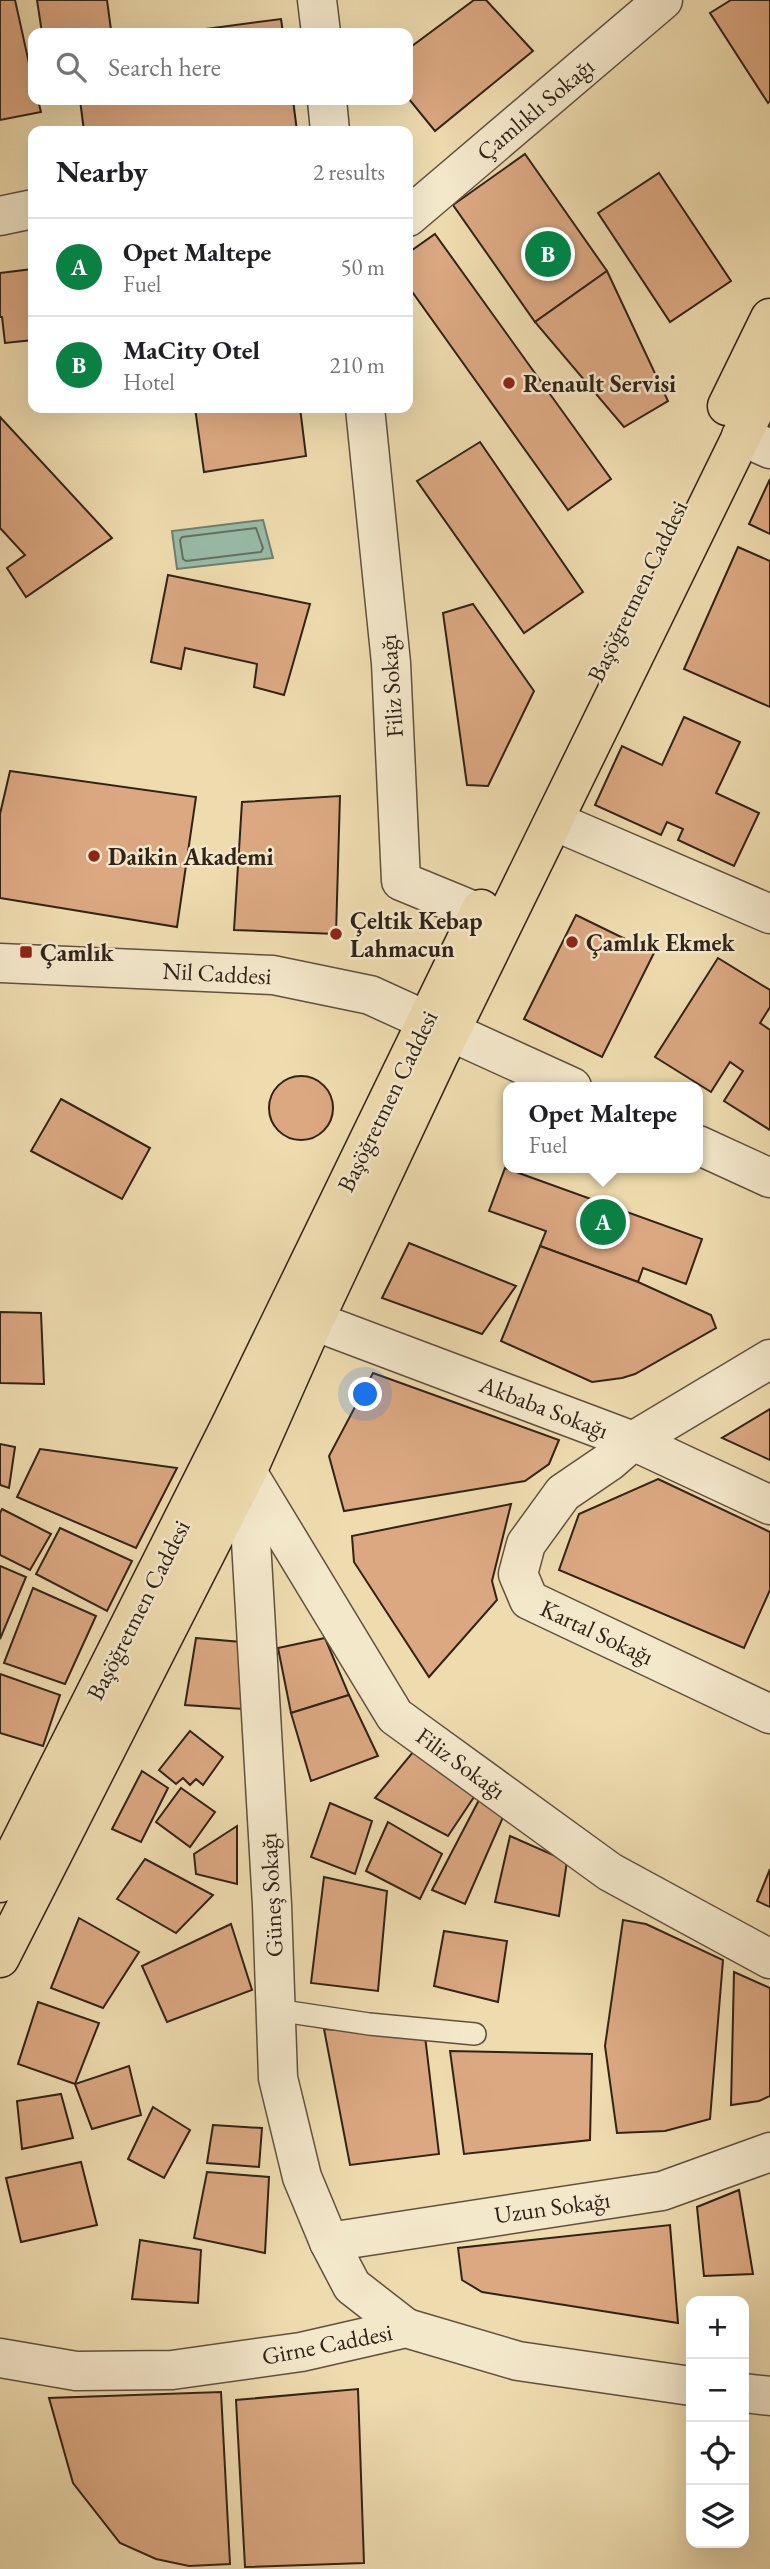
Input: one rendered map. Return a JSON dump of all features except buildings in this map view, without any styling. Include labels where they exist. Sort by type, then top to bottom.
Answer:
[{"type":"main road","name":"Başöğretmen Caddesi","points":[[8,1885],[247,1472],[314,1321],[438,1026],[479,914],[770,318]]},
{"type":"main road","name":"Başöğretmen Caddesi","points":[[0,1958],[8,1885],[231,1424],[438,1026],[554,821],[756,442],[770,378]]},
{"type":"street","points":[[317,0],[320,28]]},
{"type":"street","name":"Çamlıklı Sokağı","points":[[413,213],[663,0]]},
{"type":"street","points":[[327,105],[330,126]]},
{"type":"street","points":[[0,216],[28,210]]},
{"type":"street","name":"Filiz Sokağı","points":[[366,413],[391,663],[401,881],[479,914]]},
{"type":"street","points":[[554,821],[770,914]]},
{"type":"street","name":"Nil Caddesi","points":[[0,963],[273,975],[370,995],[561,1082]]},
{"type":"street","points":[[703,1147],[770,1178]]},
{"type":"street","name":"Akbaba Sokağı","points":[[314,1321],[633,1441],[770,1505]]},
{"type":"street","name":"Kartal Sokağı","points":[[770,1359],[633,1441],[610,1461],[563,1493],[526,1544],[518,1574],[529,1600],[770,1714]]},
{"type":"street","name":"Güneş Sokağı","points":[[231,1424],[247,1472],[278,2078],[302,2177],[329,2242],[352,2286],[406,2328]]},
{"type":"street","name":"Filiz Sokağı","points":[[247,1472],[395,1716],[610,1872],[770,1959]]},
{"type":"street","name":"Uzun Sokağı","points":[[329,2242],[662,2191],[770,2152]]},
{"type":"street","name":"Girne Caddesi","points":[[0,2358],[76,2371],[172,2370],[301,2352],[406,2328],[518,2361],[686,2385]]},
{"type":"street","points":[[749,2394],[770,2396]]},
{"type":"lane","points":[[276,2010],[369,2024],[475,2034]]},
{"type":"water","points":[[263,520],[273,558],[177,569],[172,531]]},
{"type":"place","name":"MaCity Otel","points":[[548,254]]},
{"type":"place","name":"Renault Servisi","points":[[509,383]]},
{"type":"place","name":"Daikin Akademi","points":[[94,856]]},
{"type":"place","name":"Çeltik Kebap Lahmacun","points":[[336,934]]},
{"type":"place","name":"Çamlık Ekmek","points":[[572,942]]},
{"type":"place","name":"Çamlık","points":[[26,952]]},
{"type":"place","name":"Opet Maltepe","points":[[603,1222]]}]
